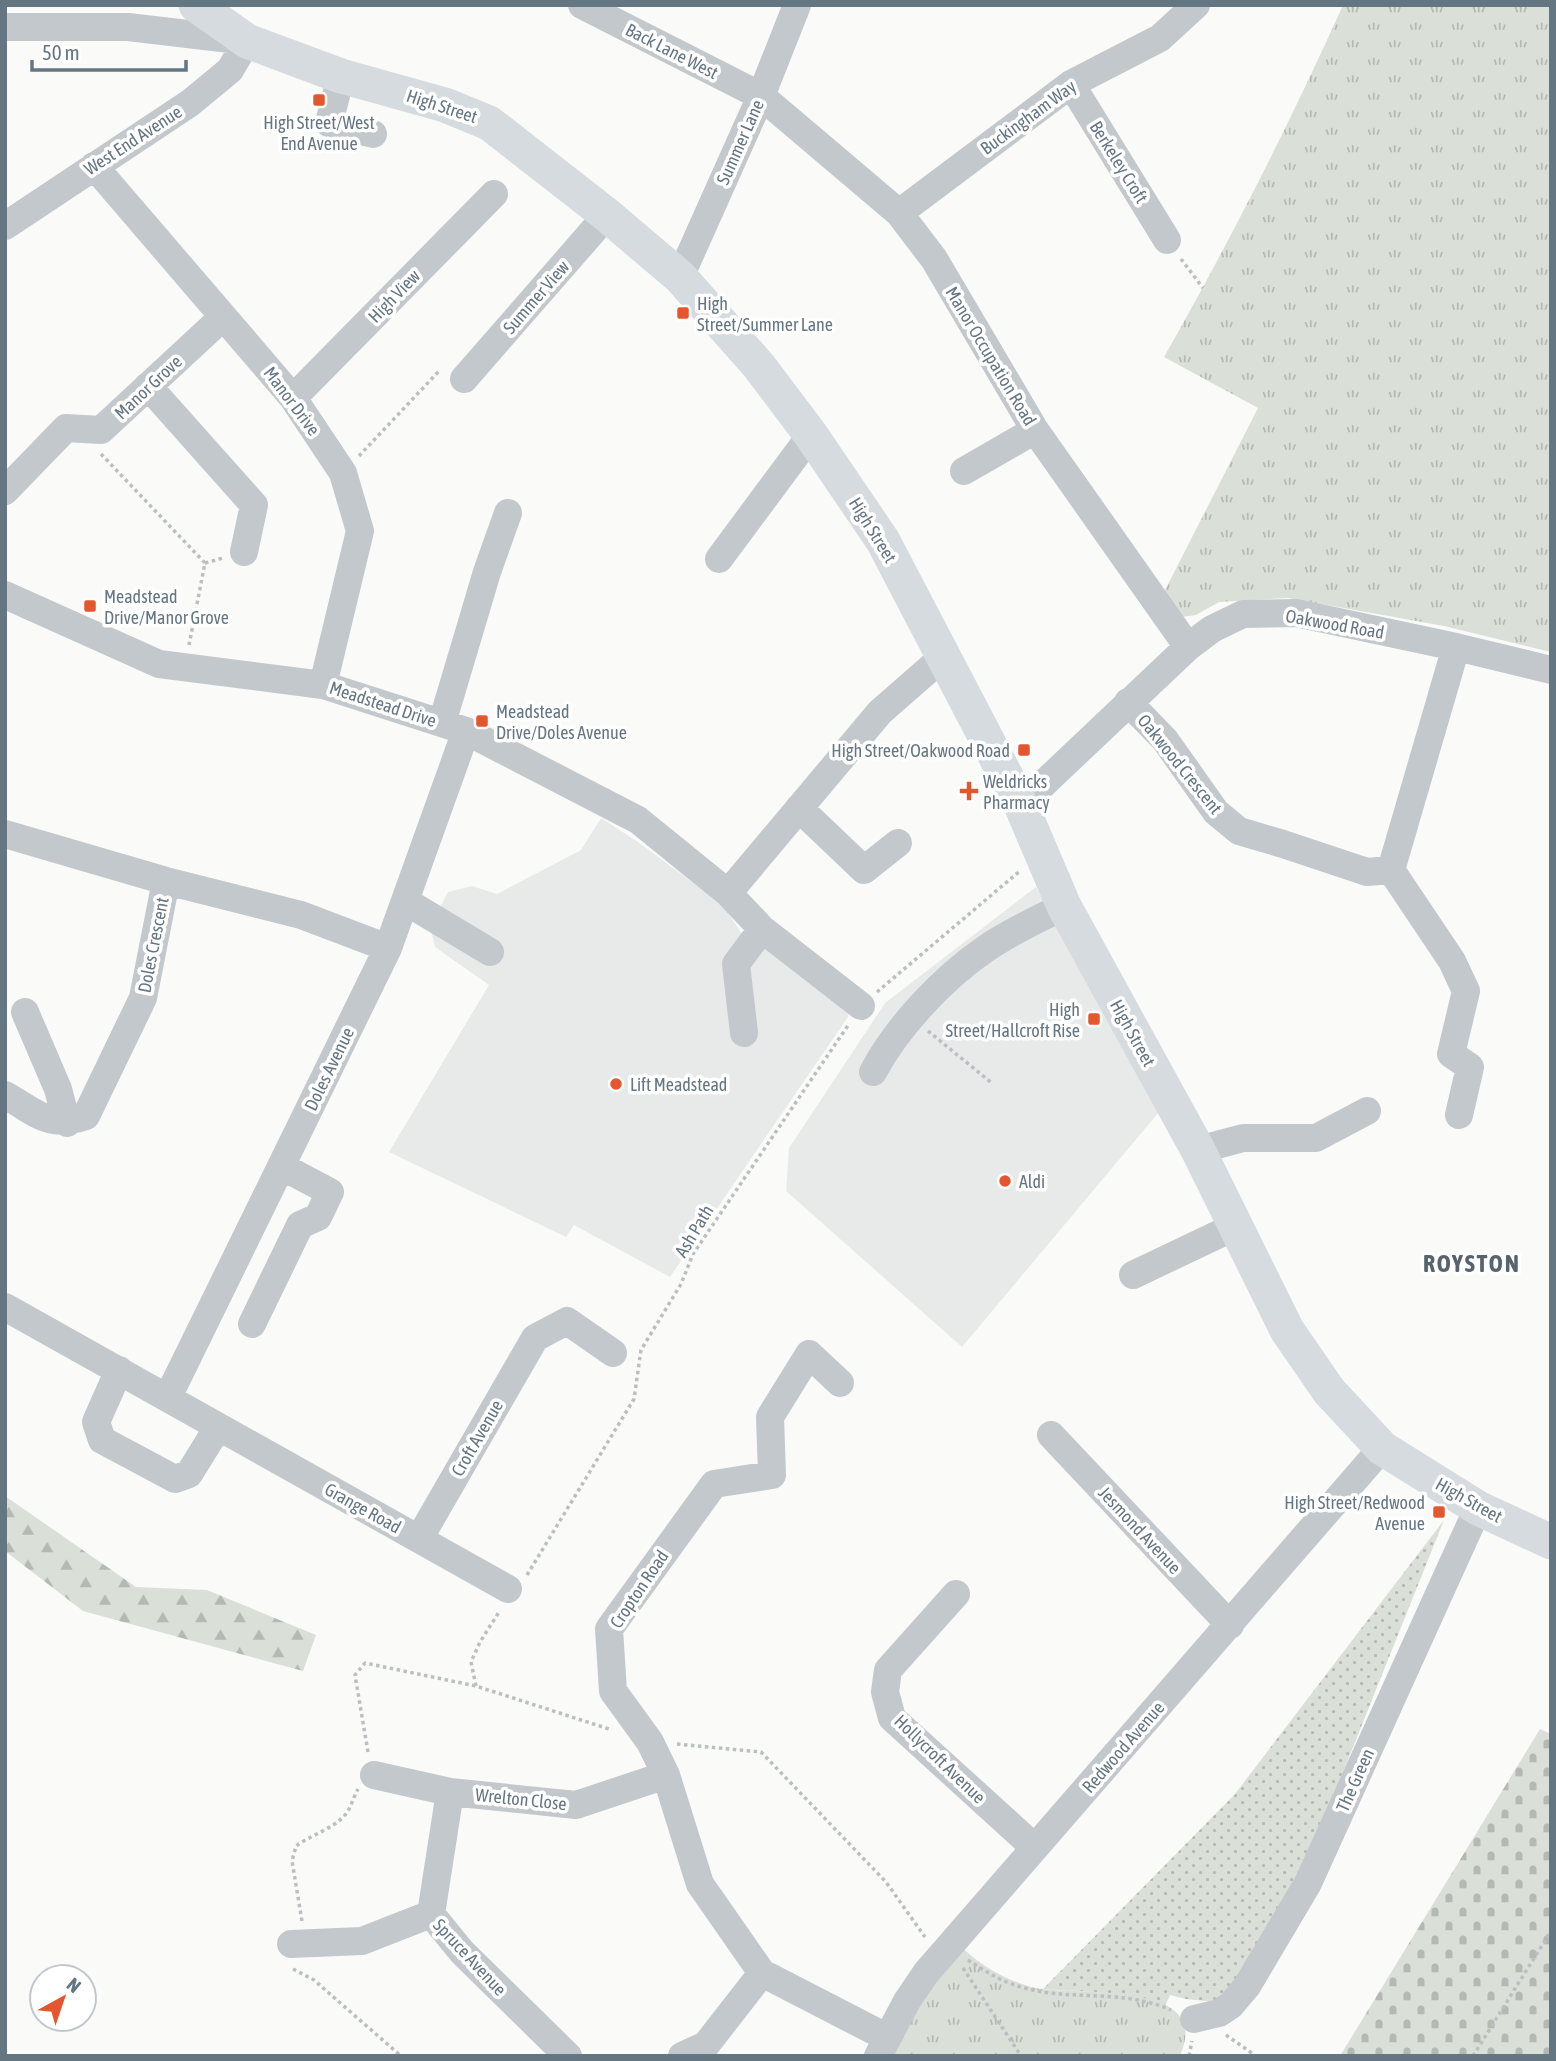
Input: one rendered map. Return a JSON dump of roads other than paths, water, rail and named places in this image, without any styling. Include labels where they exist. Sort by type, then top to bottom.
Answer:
[{"type":"main road","name":"High Street","points":[[196,5],[247,41],[341,76],[445,105],[489,123],[607,215],[680,277],[759,366],[811,435],[883,541],[1021,806],[1064,906],[1198,1150],[1287,1330],[1329,1391],[1382,1448],[1478,1508],[1551,1542]]},
{"type":"street","name":"Back Lane West","points":[[582,5],[761,96]]},
{"type":"street","name":"Summer Lane","points":[[680,277],[761,96],[797,5]]},
{"type":"street","name":"Buckingham Way","points":[[899,213],[1071,84],[1160,38],[1196,5]]},
{"type":"street","points":[[5,27],[128,27],[247,41]]},
{"type":"street","name":"West End Avenue","points":[[5,226],[190,103],[230,70],[247,41]]},
{"type":"street","points":[[341,76],[329,123],[373,134]]},
{"type":"street","name":"Berkeley Croft","points":[[1071,84],[1167,240]]},
{"type":"street","name":"Manor Occupation Road","points":[[761,96],[899,213],[934,259],[1035,430],[1188,647]]},
{"type":"street","name":"Manor Drive","points":[[94,166],[293,398],[343,473],[360,531],[323,685]]},
{"type":"street","name":"High View","points":[[293,398],[494,194]]},
{"type":"street","name":"Summer View","points":[[464,379],[607,215]]},
{"type":"street","name":"Manor Grove","points":[[5,491],[66,428],[101,430],[223,317]]},
{"type":"street","points":[[148,386],[254,505],[244,552]]},
{"type":"street","points":[[964,471],[1035,430]]},
{"type":"street","points":[[719,559],[811,435]]},
{"type":"street","name":"Doles Avenue","points":[[168,1397],[388,948],[405,901],[454,727],[487,572],[508,513]]},
{"type":"street","name":"Meadstead Drive","points":[[5,595],[159,664],[323,685],[454,727],[638,820],[728,893],[762,929],[861,1006]]},
{"type":"street","name":"Oakwood Road","points":[[1021,806],[1188,647],[1212,629],[1242,614],[1296,613],[1551,670]]},
{"type":"street","points":[[1456,647],[1391,870],[1452,961],[1466,991],[1451,1054],[1470,1067],[1459,1115]]},
{"type":"street","points":[[728,893],[880,712],[943,657]]},
{"type":"street","name":"Oakwood Crescent","points":[[1128,702],[1165,740],[1216,812],[1239,831],[1367,872],[1391,870]]},
{"type":"street","points":[[799,808],[864,870],[898,843]]},
{"type":"street","name":"Doles Crescent","points":[[5,834],[166,881],[144,998],[86,1116],[67,1123]]},
{"type":"street","points":[[166,881],[302,915],[388,948]]},
{"type":"street","points":[[405,901],[489,952]]},
{"type":"street","points":[[873,1072],[886,1049],[944,983],[985,949],[1064,906]]},
{"type":"street","points":[[744,1033],[736,964],[762,929]]},
{"type":"street","points":[[5,1095],[52,1121],[67,1123],[58,1089],[25,1012]]},
{"type":"street","points":[[1198,1150],[1243,1138],[1317,1138],[1367,1111]]},
{"type":"street","points":[[252,1324],[300,1225],[318,1217],[330,1192],[281,1166]]},
{"type":"street","points":[[1133,1276],[1236,1226]]},
{"type":"street","name":"Grange Road","points":[[5,1307],[508,1589]]},
{"type":"street","name":"Croft Avenue","points":[[419,1539],[535,1338],[567,1321],[613,1353]]},
{"type":"street","name":"Cropton Road","points":[[840,1383],[809,1354],[770,1417],[772,1475],[714,1484],[609,1629],[613,1691],[650,1742],[666,1775],[700,1884],[762,1973],[882,2046]]},
{"type":"street","points":[[119,1370],[96,1422],[102,1440],[174,1479],[189,1475],[218,1427]]},
{"type":"street","name":"Jesmond Avenue","points":[[1051,1435],[1230,1625]]},
{"type":"street","name":"Redwood Avenue","points":[[882,2046],[913,1992],[955,1952],[1034,1847],[1382,1448]]},
{"type":"street","name":"The Green","points":[[1202,2017],[1219,2013],[1231,2006],[1247,1986],[1308,1883],[1478,1508]]},
{"type":"street","name":"Hollycroft Avenue","points":[[956,1594],[888,1670],[885,1692],[892,1718],[1034,1847]]},
{"type":"street","name":"Wrelton Close","points":[[374,1775],[450,1792],[576,1805],[666,1775]]},
{"type":"street","name":"Spruce Avenue","points":[[450,1792],[430,1914],[462,1952],[568,2056]]},
{"type":"street","points":[[291,1944],[362,1941],[430,1914]]},
{"type":"street","points":[[682,2056],[706,2045],[762,1973]]},
{"type":"place","name":"High Street/West End Avenue","points":[[319,100]]},
{"type":"place","name":"High Street/Summer Lane","points":[[683,313]]},
{"type":"place","name":"Meadstead Drive/Manor Grove","points":[[90,606]]},
{"type":"place","name":"Meadstead Drive/Doles Avenue","points":[[482,721]]},
{"type":"place","name":"High Street/Oakwood Road","points":[[1024,750]]},
{"type":"place","name":"Weldricks Pharmacy","points":[[969,791]]},
{"type":"place","name":"High Street/Hallcroft Rise","points":[[1094,1019]]},
{"type":"place","name":"Lift Meadstead","points":[[616,1084]]},
{"type":"place","name":"Aldi","points":[[1005,1181]]},
{"type":"place","name":"High Street/Redwood Avenue","points":[[1439,1512]]},
{"type":"district","name":"ROYSTON","points":[[1472,1263]]}]
